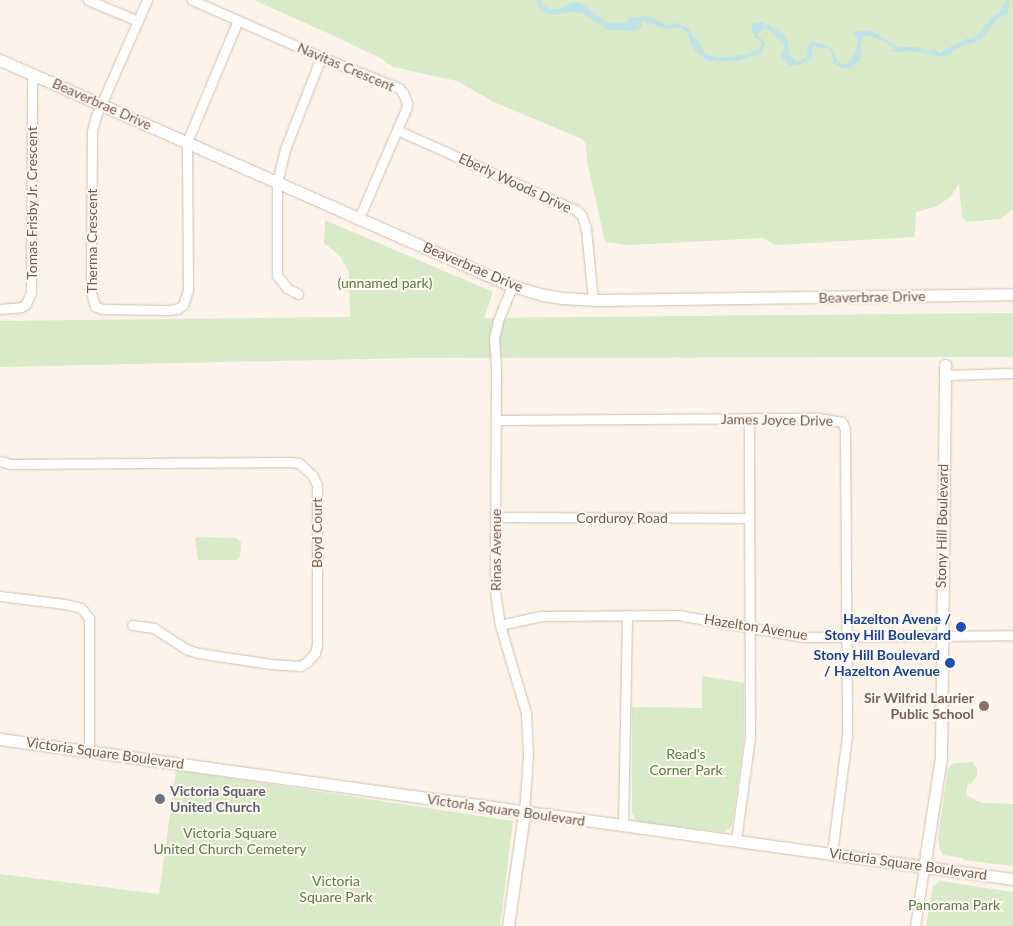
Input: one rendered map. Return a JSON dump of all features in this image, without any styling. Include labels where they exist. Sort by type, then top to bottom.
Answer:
[{"type":"street","points":[[88,0],[138,21]]},
{"type":"street","points":[[101,104],[147,0]]},
{"type":"street","name":"Navitas Crescent","points":[[192,0],[321,57],[399,88],[403,93],[407,104],[359,218]]},
{"type":"street","points":[[187,142],[238,20]]},
{"type":"street","points":[[298,294],[287,288],[277,275],[277,182],[285,149],[321,57]]},
{"type":"street","name":"Beaverbrae Drive","points":[[0,60],[512,286],[561,298],[593,300],[1013,294]]},
{"type":"street","name":"Tomas Frisby Jr. Crescent","points":[[0,310],[21,308],[26,304],[31,292],[32,73]]},
{"type":"street","name":"Therma Crescent","points":[[101,104],[92,131],[91,292],[95,306],[102,309],[168,310],[177,309],[183,305],[188,290],[187,142]]},
{"type":"street","name":"Eberly Woods Drive","points":[[397,130],[576,210],[582,216],[586,229],[593,300]]},
{"type":"street","name":"Rinas Avenue","points":[[512,286],[498,321],[494,338],[496,420],[495,591],[500,625],[526,713],[528,755],[524,812]]},
{"type":"street","points":[[945,370],[1013,373]]},
{"type":"street","name":"Stony Hill Boulevard","points":[[924,867],[941,757],[945,370]]},
{"type":"street","name":"James Joyce Drive","points":[[496,420],[836,420],[842,422],[846,429],[847,736],[832,854]]},
{"type":"street","points":[[736,840],[750,736],[750,420]]},
{"type":"street","name":"Boyd Court","points":[[0,461],[10,464],[290,462],[299,464],[312,475],[317,485],[317,644],[315,653],[307,662],[300,666],[271,664],[198,653],[186,649],[154,628],[132,624]]},
{"type":"street","name":"Corduroy Road","points":[[496,517],[749,518]]},
{"type":"street","points":[[0,596],[65,604],[81,608],[88,616],[89,752]]},
{"type":"street","points":[[622,825],[627,615]]},
{"type":"street","name":"Hazelton Avenue","points":[[500,625],[541,616],[678,615],[804,637],[1013,635]]},
{"type":"street","name":"Victoria Square Boulevard","points":[[0,739],[1013,879]]},
{"type":"street","points":[[508,926],[524,812]]},
{"type":"street","points":[[915,926],[924,867]]},
{"type":"green space","points":[[254,0],[1013,0],[1013,209],[1001,219],[967,222],[962,218],[959,183],[951,196],[938,206],[916,212],[915,237],[775,245],[763,238],[628,245],[605,242],[587,161],[586,144],[582,139],[494,102],[457,81],[393,67],[382,59]]},
{"type":"green space","name":"(unnamed park)","points":[[325,220],[493,292],[484,318],[1013,313],[1013,357],[409,358],[0,367],[0,321],[350,317],[349,273],[340,256],[324,243]]},
{"type":"green space","points":[[197,537],[236,538],[241,542],[240,556],[236,560],[198,560],[195,539]]},
{"type":"green space","name":"Read's Corner Park","points":[[702,676],[744,683],[744,739],[732,826],[724,832],[640,822],[635,819],[632,813],[632,707],[702,708]]},
{"type":"green space","points":[[972,762],[977,769],[977,776],[971,784],[967,785],[966,795],[982,803],[1013,804],[1013,866],[963,860],[963,858],[943,855],[940,850],[938,838],[948,768],[954,763]]},
{"type":"green space","points":[[176,770],[513,821],[500,926],[0,926],[0,874],[159,894]]},
{"type":"green space","name":"Panorama Park","points":[[940,881],[1013,892],[1013,926],[926,926],[933,886]]},
{"type":"water","points":[[536,0],[541,0],[544,6],[551,9],[559,9],[573,2],[581,3],[607,23],[627,22],[629,18],[644,16],[651,17],[666,25],[677,23],[688,28],[694,38],[698,39],[704,53],[721,58],[748,54],[761,47],[762,42],[755,37],[751,28],[753,23],[763,22],[783,34],[789,43],[788,53],[796,61],[806,58],[807,46],[812,41],[831,47],[838,62],[843,64],[847,64],[854,56],[858,44],[858,39],[852,32],[870,30],[898,47],[917,47],[927,51],[934,49],[939,53],[966,39],[978,36],[992,17],[1001,11],[1006,0],[1009,0],[1009,3],[1007,14],[999,18],[980,40],[960,47],[945,57],[912,51],[893,52],[890,50],[894,49],[890,45],[874,37],[865,36],[862,37],[860,60],[850,68],[842,68],[835,64],[830,49],[813,47],[811,59],[797,66],[791,66],[781,57],[785,45],[765,27],[757,34],[765,43],[762,53],[738,61],[708,61],[693,49],[688,34],[680,27],[666,29],[644,21],[641,22],[642,28],[630,31],[609,30],[582,13],[571,12],[551,15],[540,10]]},
{"type":"place","name":"Hazelton Avene / Stony Hill Boulevard","points":[[961,627]]},
{"type":"place","name":"Stony Hill Boulevard / Hazelton Avenue","points":[[950,663]]},
{"type":"place","name":"Sir Wilfrid Laurier Public School","points":[[984,706]]},
{"type":"place","name":"Victoria Square United Church","points":[[160,799]]},
{"type":"park label","name":"Victoria Square United Church Cemetery","points":[[230,842]]},
{"type":"park label","name":"Victoria Square Park","points":[[336,890]]}]
